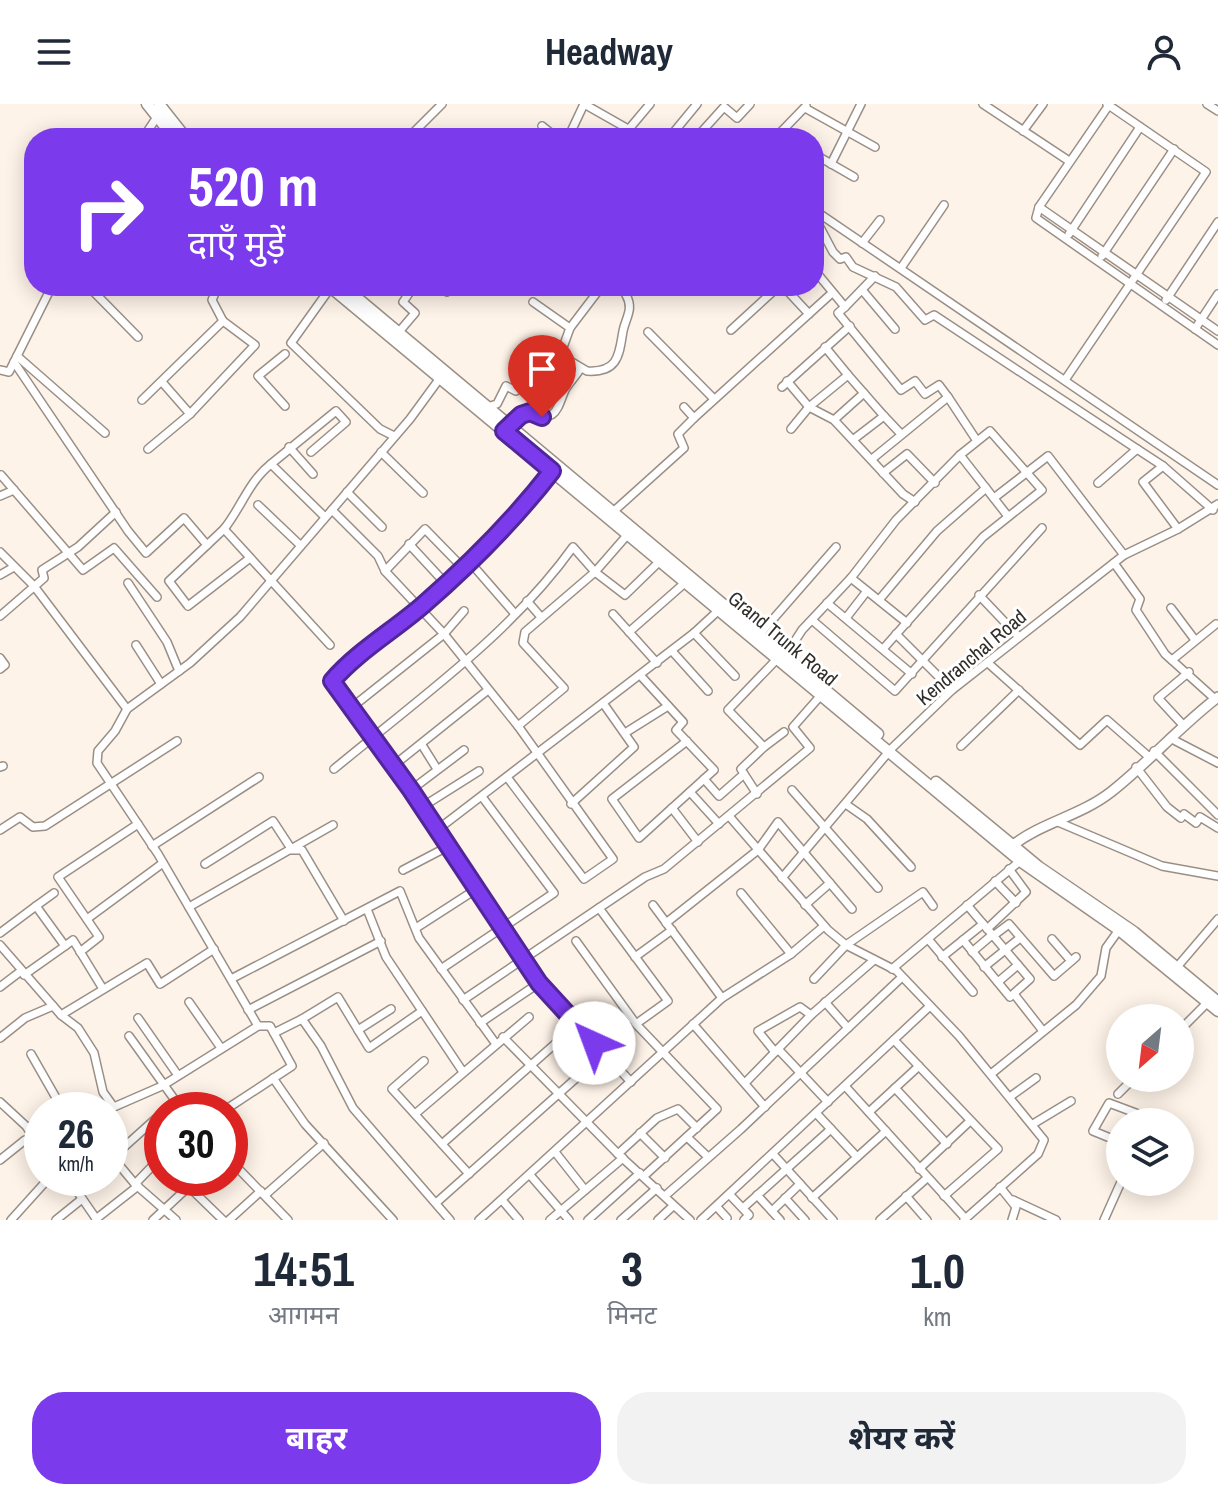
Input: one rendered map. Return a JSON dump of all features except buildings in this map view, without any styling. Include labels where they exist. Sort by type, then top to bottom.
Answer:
[{"type":"highway","points":[[147,104],[159,110],[176,128]]},
{"type":"highway","points":[[159,110],[169,128]]},
{"type":"highway","name":"Grand Trunk Road","points":[[346,296],[440,378],[614,511],[761,633],[822,694],[892,751],[1177,967],[1213,1002],[1218,1011]]},
{"type":"highway","name":"Grand Trunk Road","points":[[348,296],[398,333],[487,407],[552,471],[782,656],[1020,861],[1121,927],[1213,1002]]},
{"type":"main road","points":[[1013,845],[1033,829],[1058,822],[1110,793],[1217,698]]},
{"type":"street","points":[[418,128],[442,104]]},
{"type":"street","points":[[630,128],[650,104]]},
{"type":"street","points":[[677,128],[697,104]]},
{"type":"street","points":[[705,128],[724,107],[737,118],[750,104]]},
{"type":"street","points":[[831,164],[861,104]]},
{"type":"street","points":[[983,104],[1069,161]]},
{"type":"street","points":[[1023,131],[1043,104]]},
{"type":"street","points":[[1065,380],[1134,281],[1206,172],[1108,104],[1039,207],[1036,218],[1099,262],[1134,281],[1168,298],[1218,331]]},
{"type":"street","points":[[1207,104],[1218,111]]},
{"type":"street","points":[[574,128],[587,105],[627,128]]},
{"type":"street","points":[[788,128],[806,106],[875,147]]},
{"type":"street","points":[[149,128],[159,110]]},
{"type":"street","points":[[1066,239],[1140,127]]},
{"type":"street","points":[[1099,262],[1174,149]]},
{"type":"street","points":[[824,160],[854,177]]},
{"type":"street","points":[[901,268],[944,205]]},
{"type":"street","points":[[1039,207],[1103,254],[1162,306],[1218,345]]},
{"type":"street","points":[[824,217],[1218,485]]},
{"type":"street","points":[[862,243],[880,220]]},
{"type":"street","points":[[1162,306],[1218,222]]},
{"type":"street","points":[[824,235],[833,252],[905,295],[925,320],[934,315],[1163,466],[1216,507]]},
{"type":"street","points":[[875,276],[838,313],[901,390],[915,381],[925,394],[939,385],[977,441]]},
{"type":"street","points":[[824,282],[845,307]]},
{"type":"street","points":[[863,291],[895,329]]},
{"type":"street","points":[[614,511],[684,448],[678,434],[694,418],[832,293]]},
{"type":"street","points":[[1195,329],[1218,294]]},
{"type":"street","points":[[0,370],[9,372],[47,296]]},
{"type":"street","points":[[98,296],[138,337]]},
{"type":"street","points":[[148,449],[190,414],[255,345],[223,321],[212,300],[214,296]]},
{"type":"street","points":[[326,296],[291,343],[380,429],[394,436]]},
{"type":"street","points":[[398,333],[415,313],[403,302],[407,296]]},
{"type":"street","points":[[487,407],[497,404],[506,386],[516,391],[560,355],[570,328],[594,296]]},
{"type":"street","points":[[560,355],[580,369],[594,371],[606,367],[622,353],[630,310],[626,296]]},
{"type":"street","points":[[731,330],[770,296]]},
{"type":"street","points":[[791,296],[809,314]]},
{"type":"street","points":[[533,302],[570,328]]},
{"type":"street","points":[[142,400],[223,321]]},
{"type":"street","points":[[850,326],[785,384],[809,407],[834,420],[915,502]]},
{"type":"street","points":[[648,332],[714,399]]},
{"type":"street","points":[[825,347],[901,434]]},
{"type":"street","points":[[285,354],[258,376],[285,406]]},
{"type":"street","points":[[15,359],[105,433]]},
{"type":"street","points":[[15,359],[146,553],[184,518],[207,545]]},
{"type":"street","points":[[507,428],[530,412],[542,417],[552,415],[563,404],[564,391],[580,369]]},
{"type":"street","points":[[540,373],[564,391]]},
{"type":"street","points":[[791,429],[809,407],[848,375]]},
{"type":"street","points":[[258,1026],[163,863],[97,763],[98,751],[115,731],[127,709],[179,671],[240,617],[440,378]]},
{"type":"street","points":[[162,382],[190,414]]},
{"type":"street","points":[[834,420],[864,393]]},
{"type":"street","points":[[872,459],[948,397]]},
{"type":"street","points":[[684,407],[694,418]]},
{"type":"street","points":[[250,558],[188,606],[169,581],[239,511],[257,475],[336,411],[346,422],[311,452]]},
{"type":"street","points":[[854,439],[884,416]]},
{"type":"street","points":[[764,747],[728,710],[782,656],[851,578],[896,520],[960,455],[990,431],[1042,490],[983,537],[883,649]]},
{"type":"street","points":[[289,447],[313,474]]},
{"type":"street","points":[[1098,483],[1137,449]]},
{"type":"street","points":[[381,452],[423,493]]},
{"type":"street","points":[[883,473],[907,454],[935,483]]},
{"type":"street","points":[[960,455],[1007,515]]},
{"type":"street","points":[[994,498],[1048,456],[1124,555]]},
{"type":"street","points":[[271,464],[325,517]]},
{"type":"street","points":[[1163,466],[1143,482],[1178,529]]},
{"type":"street","points":[[552,471],[514,519],[463,568],[420,607],[347,664],[332,681],[411,790],[539,983],[631,1082]]},
{"type":"street","points":[[2,477],[86,571],[114,548],[157,597]]},
{"type":"street","points":[[879,600],[937,531],[986,488]]},
{"type":"street","points":[[0,496],[14,490]]},
{"type":"street","points":[[347,492],[382,527]]},
{"type":"street","points":[[258,505],[300,545]]},
{"type":"street","name":"Kendranchal Road","points":[[782,878],[892,751],[952,690],[1124,555],[1216,507]]},
{"type":"street","points":[[332,510],[378,556],[385,571],[444,634],[463,662],[518,726],[534,753],[613,859],[584,879],[507,777]]},
{"type":"street","points":[[0,616],[44,578],[42,570],[116,512]]},
{"type":"street","points":[[812,620],[895,691],[1042,528]]},
{"type":"street","points":[[224,529],[330,645]]},
{"type":"street","points":[[385,571],[425,529],[463,568]]},
{"type":"street","points":[[518,726],[564,688],[523,643],[525,632],[595,572],[629,533]]},
{"type":"street","points":[[409,544],[446,584]]},
{"type":"street","points":[[334,769],[463,662],[515,614],[573,547],[595,572],[625,595],[661,560]]},
{"type":"street","points":[[761,633],[836,547]]},
{"type":"street","points":[[0,552],[34,586],[127,709]]},
{"type":"street","points":[[469,561],[515,614]]},
{"type":"street","points":[[1114,563],[1140,599],[1136,610],[1165,654],[1217,698]]},
{"type":"street","points":[[0,575],[14,567]]},
{"type":"street","points":[[851,578],[907,623]]},
{"type":"street","points":[[629,632],[687,581]]},
{"type":"street","points":[[128,583],[160,632],[179,671]]},
{"type":"street","points":[[846,618],[867,591]]},
{"type":"street","points":[[979,595],[1018,636]]},
{"type":"street","points":[[527,601],[541,617]]},
{"type":"street","points":[[827,603],[912,674]]},
{"type":"street","points":[[1171,608],[1195,640]]},
{"type":"street","points":[[437,830],[483,798],[534,753],[657,663],[720,609]]},
{"type":"street","points":[[351,708],[444,634],[464,611]]},
{"type":"street","points":[[613,614],[657,663]]},
{"type":"street","points":[[1172,660],[1216,624]]},
{"type":"street","points":[[694,633],[735,676]]},
{"type":"street","points":[[896,634],[926,660],[952,690]]},
{"type":"street","points":[[136,645],[161,684]]},
{"type":"street","points":[[672,651],[708,691]]},
{"type":"street","points":[[0,658],[5,665],[0,669]]},
{"type":"street","points":[[988,663],[1080,745],[1107,720],[1151,754],[1218,815]]},
{"type":"street","points":[[1183,725],[1158,698],[1189,672]]},
{"type":"street","points":[[640,675],[683,722],[676,730],[687,741],[714,770],[639,838],[612,799],[687,741]]},
{"type":"street","points":[[393,766],[488,690]]},
{"type":"street","points":[[961,746],[1019,690]]},
{"type":"street","points":[[463,1000],[645,877],[664,869],[757,794],[810,748],[793,727],[822,694]]},
{"type":"street","points":[[571,804],[634,747],[603,703]]},
{"type":"street","points":[[625,733],[668,706]]},
{"type":"street","points":[[757,794],[741,769],[784,732]]},
{"type":"street","points":[[1170,738],[1195,753],[1217,760]]},
{"type":"street","points":[[0,830],[20,817],[39,829],[177,741]]},
{"type":"street","points":[[422,745],[437,769]]},
{"type":"street","points":[[411,790],[464,750]]},
{"type":"street","points":[[1136,767],[1167,807],[1181,818],[1184,814],[1196,823],[1200,817],[1218,828]]},
{"type":"street","points":[[422,807],[479,771]]},
{"type":"street","points":[[704,779],[719,796],[744,774]]},
{"type":"street","points":[[152,846],[259,777]]},
{"type":"street","points":[[792,790],[878,888]]},
{"type":"street","points":[[690,792],[719,824]]},
{"type":"street","points":[[441,969],[554,893],[483,798]]},
{"type":"street","points":[[847,805],[867,819],[911,867]]},
{"type":"street","points":[[672,808],[698,842]]},
{"type":"street","points":[[729,816],[824,926],[846,945],[892,969],[930,1006],[1011,1096],[1044,1140],[1042,1148],[964,1219],[845,1086]]},
{"type":"street","points":[[205,864],[273,821],[292,850]]},
{"type":"street","points":[[666,923],[758,850],[778,822],[852,909]]},
{"type":"street","points":[[1058,822],[1162,866],[1218,876]]},
{"type":"street","points":[[80,952],[99,937],[58,877],[138,824]]},
{"type":"street","points":[[189,907],[333,825]]},
{"type":"street","points":[[403,870],[447,847]]},
{"type":"street","points":[[292,850],[302,850],[344,921]]},
{"type":"street","points":[[892,969],[1020,861]]},
{"type":"street","points":[[87,919],[163,863]]},
{"type":"street","points":[[972,952],[1027,890],[1014,879],[1009,869]]},
{"type":"street","points":[[995,881],[1016,903]]},
{"type":"street","points":[[805,905],[830,883]]},
{"type":"street","points":[[416,928],[475,890]]},
{"type":"street","points":[[231,979],[400,891],[419,938],[496,1044]]},
{"type":"street","points":[[814,979],[846,945],[923,892],[933,906]]},
{"type":"street","points":[[0,933],[54,893]]},
{"type":"street","points":[[741,893],[791,954]]},
{"type":"street","points":[[653,905],[722,998]]},
{"type":"street","points":[[963,940],[1010,997],[1030,979],[967,905]]},
{"type":"street","points":[[36,906],[65,946]]},
{"type":"street","points":[[599,908],[668,1001],[636,1024]]},
{"type":"street","points":[[367,909],[386,957],[463,1072]]},
{"type":"street","points":[[1177,967],[1218,919]]},
{"type":"street","points":[[942,957],[963,940],[1009,924],[1054,976],[1073,959],[1052,939]]},
{"type":"street","points":[[484,1218],[722,998],[791,954],[824,926]]},
{"type":"street","points":[[991,1074],[1076,1005],[1101,976],[1106,948],[1121,927]]},
{"type":"street","points":[[635,957],[672,930]]},
{"type":"street","points":[[984,967],[1020,938]]},
{"type":"street","points":[[928,939],[973,992]]},
{"type":"street","points":[[0,987],[73,940],[103,989]]},
{"type":"street","points":[[248,1010],[381,941]]},
{"type":"street","points":[[576,941],[661,1054],[717,1109],[665,1158],[588,1220]]},
{"type":"street","points":[[1,949],[61,1015],[78,1028],[94,1053],[103,1092]]},
{"type":"street","points":[[61,1015],[147,963],[160,984],[214,949]]},
{"type":"street","points":[[745,1083],[811,1015],[874,960]]},
{"type":"street","points":[[998,982],[1018,965]]},
{"type":"street","points":[[666,1195],[765,1107],[902,977]]},
{"type":"street","points":[[480,1023],[539,983]]},
{"type":"street","points":[[1014,994],[1043,1031]]},
{"type":"street","points":[[274,1033],[338,997],[369,1048],[422,1011]]},
{"type":"street","points":[[189,1002],[221,1048]]},
{"type":"street","points":[[825,1002],[848,1028]]},
{"type":"street","points":[[1194,1018],[1213,1002]]},
{"type":"street","points":[[0,1038],[25,1018],[53,1006]]},
{"type":"street","points":[[701,1220],[930,1006]]},
{"type":"street","points":[[811,1015],[800,1007],[758,1031],[828,1102]]},
{"type":"street","points":[[358,1030],[391,1009]]},
{"type":"street","points":[[415,1114],[529,1017]]},
{"type":"street","points":[[138,1018],[177,1074]]},
{"type":"street","points":[[302,1019],[321,1046],[353,1108],[450,1220]]},
{"type":"street","points":[[693,1024],[765,1107]]},
{"type":"street","points":[[128,1100],[162,1086],[258,1026],[270,1026],[292,1066],[248,1095]]},
{"type":"street","points":[[129,1036],[167,1092]]},
{"type":"street","points":[[503,1037],[620,1156],[690,1220]]},
{"type":"street","points":[[894,1040],[998,1149],[944,1196]]},
{"type":"street","points":[[436,1203],[582,1073],[556,1043],[442,1144]]},
{"type":"street","points":[[31,1054],[53,1092]]},
{"type":"street","points":[[424,1061],[392,1089],[469,1174]]},
{"type":"street","points":[[869,1112],[919,1066]]},
{"type":"street","points":[[273,1078],[305,1124],[393,1220]]},
{"type":"street","points":[[1011,1096],[1036,1078]]},
{"type":"street","points":[[895,1088],[947,1144]]},
{"type":"street","points":[[1033,1124],[1071,1101]]},
{"type":"street","points":[[0,1102],[24,1122]]},
{"type":"street","points":[[1106,1108],[1093,1131],[1106,1136]]},
{"type":"street","points":[[550,1220],[585,1190],[657,1118],[678,1109],[697,1128]]},
{"type":"street","points":[[816,1113],[857,1157]]},
{"type":"street","points":[[919,1169],[970,1121]]},
{"type":"street","points":[[128,1142],[144,1129]]},
{"type":"street","points":[[743,1208],[831,1129]]},
{"type":"street","points":[[812,1198],[886,1131]]},
{"type":"street","points":[[640,1133],[665,1158]]},
{"type":"street","points":[[687,1137],[707,1156]]},
{"type":"street","points":[[229,1220],[324,1143]]},
{"type":"street","points":[[0,1160],[24,1145]]},
{"type":"street","points":[[555,1152],[585,1190]]},
{"type":"street","points":[[773,1154],[833,1220]]},
{"type":"street","points":[[128,1175],[176,1220]]},
{"type":"street","points":[[530,1175],[569,1220]]},
{"type":"street","points":[[80,1196],[96,1220],[144,1177]]},
{"type":"street","points":[[248,1178],[288,1220]]},
{"type":"street","points":[[880,1220],[927,1178]]},
{"type":"street","points":[[772,1211],[800,1184]]},
{"type":"street","points":[[1000,1187],[1013,1200],[1056,1220]]},
{"type":"street","points":[[621,1220],[657,1188]]},
{"type":"street","points":[[730,1195],[749,1215],[744,1220]]},
{"type":"street","points":[[757,1195],[780,1220]]},
{"type":"street","points":[[11,1220],[33,1196]]},
{"type":"street","points":[[153,1220],[179,1196]]},
{"type":"street","points":[[200,1196],[223,1220]]},
{"type":"street","points":[[906,1196],[927,1220]]},
{"type":"street","points":[[1104,1220],[1115,1196]]},
{"type":"street","points":[[785,1198],[805,1220]]},
{"type":"street","points":[[56,1220],[82,1199]]},
{"type":"street","points":[[502,1200],[519,1220]]},
{"type":"street","points":[[1012,1220],[1016,1207],[1013,1200]]},
{"type":"street","points":[[658,1220],[673,1206]]},
{"type":"street","points":[[717,1207],[727,1218]]},
{"type":"street","points":[[65,1211],[74,1220]]},
{"type":"street","points":[[911,1220],[921,1213]]},
{"type":"route","points":[[542,417],[530,412],[521,415],[504,431],[552,471],[514,519],[420,607],[347,664],[332,681],[411,790],[539,983],[594,1043]]}]
